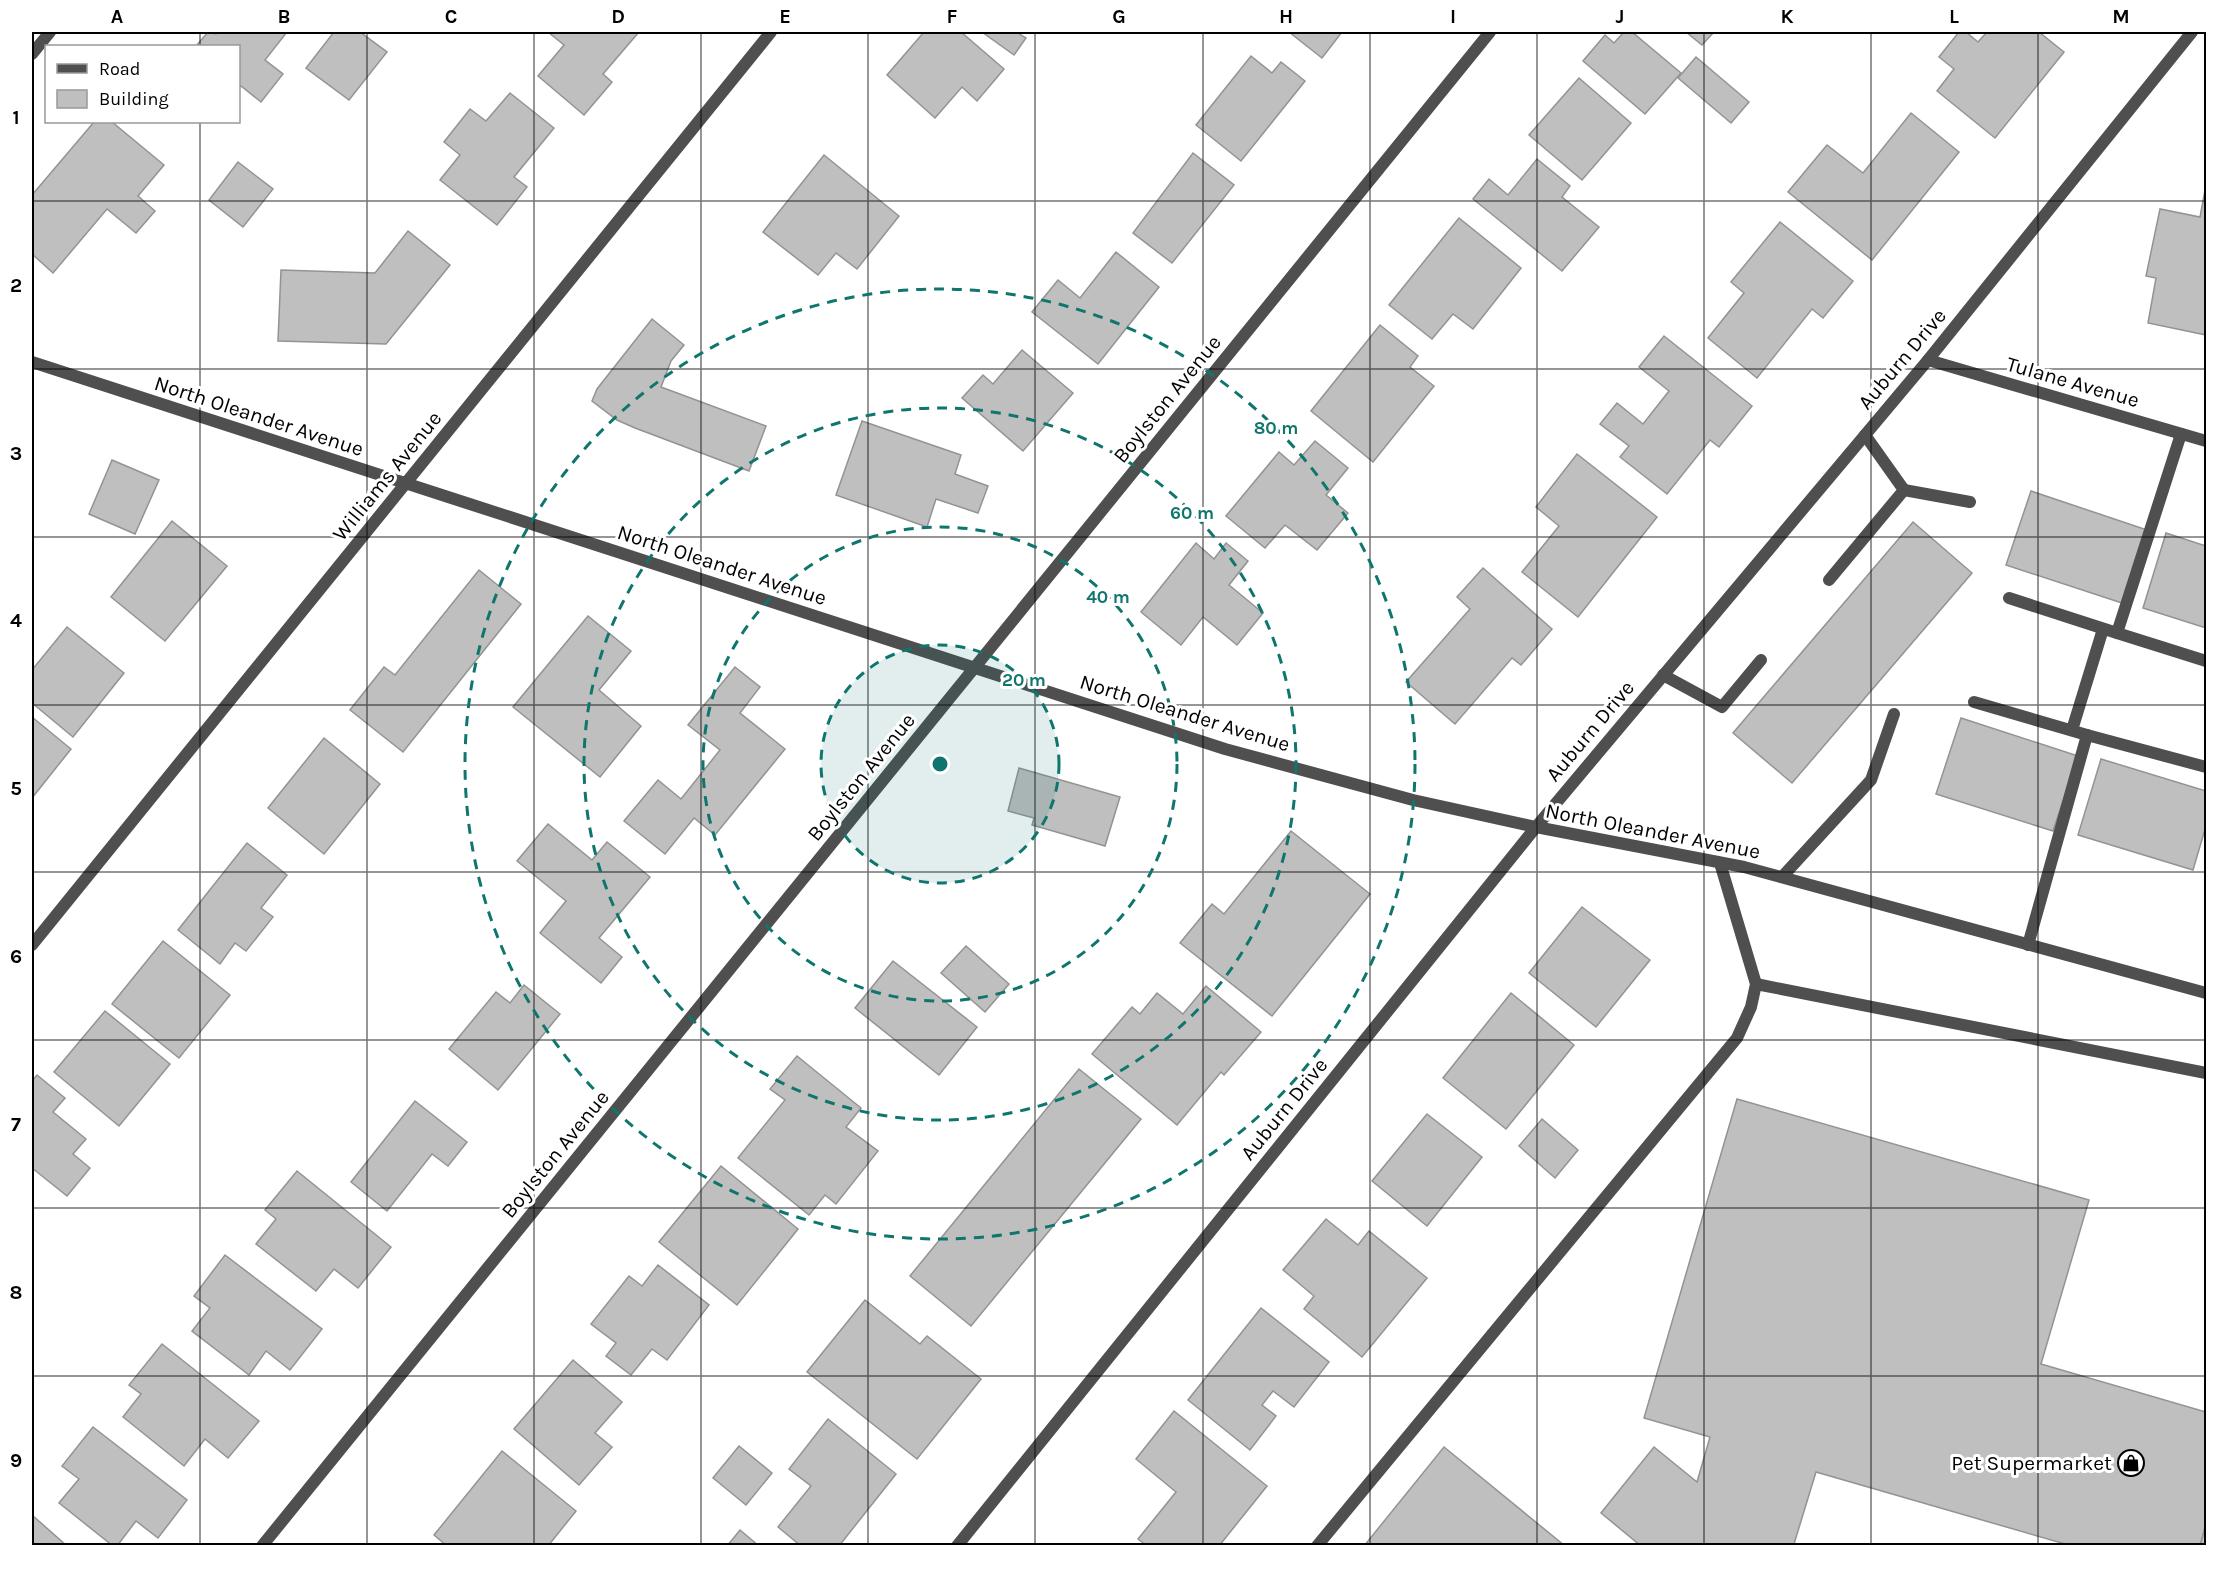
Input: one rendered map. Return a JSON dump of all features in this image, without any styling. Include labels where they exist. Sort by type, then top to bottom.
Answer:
[{"type":"street","points":[[32,54],[50,32]]},
{"type":"street","name":"Williams Avenue","points":[[32,945],[771,32]]},
{"type":"street","name":"Boylston Avenue","points":[[262,1545],[1490,32]]},
{"type":"street","name":"Auburn Drive","points":[[957,1545],[1536,827],[1928,360],[2192,32]]},
{"type":"street","name":"Tulane Avenue","points":[[1928,360],[2206,441]]},
{"type":"street","name":"North Oleander Avenue","points":[[32,362],[976,666],[1225,749],[1413,800],[1536,827],[1720,862],[1782,877],[2206,993]]},
{"type":"street","points":[[2117,633],[2181,434]]},
{"type":"street","points":[[1865,435],[1904,490],[1970,502]]},
{"type":"street","points":[[1829,580],[1904,490]]},
{"type":"street","points":[[2009,598],[2206,661]]},
{"type":"street","points":[[2072,730],[2103,629]]},
{"type":"street","points":[[1663,675],[1722,707],[1761,660]]},
{"type":"street","points":[[1974,702],[2205,767]]},
{"type":"street","points":[[1782,877],[1870,780],[1894,714]]},
{"type":"street","points":[[2028,945],[2087,735]]},
{"type":"street","points":[[1317,1545],[1737,1038],[1751,1007],[1756,984],[1720,862]]},
{"type":"street","points":[[1756,984],[2206,1073]]},
{"type":"building","points":[[208,32],[216,34],[218,32],[287,32],[265,60],[283,74],[261,102],[240,87],[240,45],[197,45]]},
{"type":"building","points":[[334,32],[360,32],[387,52],[349,100],[306,68]]},
{"type":"building","points":[[548,32],[639,32],[603,74],[612,82],[584,115],[538,76],[564,45]]},
{"type":"building","points":[[924,32],[961,32],[1004,69],[977,101],[962,87],[935,118],[887,75]]},
{"type":"building","points":[[982,32],[1016,32],[1026,38],[1014,55]]},
{"type":"building","points":[[1289,32],[1342,32],[1322,58]]},
{"type":"building","points":[[1624,32],[1632,32],[1681,73],[1645,114],[1583,61],[1605,35],[1614,43]]},
{"type":"building","points":[[1686,32],[1714,32],[1702,45]]},
{"type":"building","points":[[1959,32],[1966,32],[1978,42],[1987,32],[2039,32],[2064,52],[1995,138],[1937,91],[1954,69],[1939,57]]},
{"type":"building","points":[[1251,56],[1272,73],[1281,62],[1305,81],[1241,161],[1196,125]]},
{"type":"building","points":[[1696,57],[1749,102],[1731,123],[1678,78]]},
{"type":"building","points":[[1579,78],[1631,123],[1582,180],[1529,135]]},
{"type":"building","points":[[510,93],[554,128],[514,177],[527,187],[497,225],[440,180],[460,155],[444,142],[470,109],[486,121]]},
{"type":"building","points":[[1911,113],[1959,152],[1872,260],[1788,192],[1827,145],[1863,173]]},
{"type":"building","points":[[93,123],[113,123],[164,165],[138,196],[155,211],[136,233],[107,209],[53,273],[32,254],[32,195]]},
{"type":"building","points":[[1193,153],[1234,185],[1172,263],[1133,233]]},
{"type":"building","points":[[824,155],[899,216],[857,269],[836,253],[818,275],[763,232]]},
{"type":"building","points":[[1537,159],[1570,186],[1562,197],[1599,227],[1562,271],[1473,199],[1489,179],[1508,195]]},
{"type":"building","points":[[238,162],[273,189],[243,227],[209,200]]},
{"type":"building","points":[[2206,185],[2206,335],[2148,323],[2156,278],[2146,276],[2160,209],[2200,217]]},
{"type":"building","points":[[1459,218],[1521,268],[1473,329],[1453,314],[1432,339],[1389,305]]},
{"type":"building","points":[[1780,222],[1853,281],[1823,318],[1812,309],[1757,378],[1708,338],[1744,293],[1731,282]]},
{"type":"building","points":[[408,231],[450,265],[386,344],[278,341],[281,270],[375,273]]},
{"type":"building","points":[[1116,252],[1159,287],[1098,364],[1032,312],[1058,280],[1080,298]]},
{"type":"building","points":[[652,319],[684,345],[671,361],[661,387],[766,426],[749,471],[617,420],[592,401],[597,389]]},
{"type":"building","points":[[1380,325],[1418,356],[1410,367],[1434,386],[1373,462],[1311,411]]},
{"type":"building","points":[[1664,336],[1752,406],[1719,447],[1710,440],[1667,494],[1620,457],[1629,446],[1600,424],[1617,403],[1643,424],[1669,391],[1639,367]]},
{"type":"building","points":[[1022,350],[1073,393],[1023,451],[962,398],[983,375],[993,384]]},
{"type":"building","points":[[862,421],[961,455],[955,474],[988,486],[978,513],[936,499],[927,527],[836,495]]},
{"type":"building","points":[[1315,441],[1348,468],[1326,495],[1348,513],[1317,550],[1285,525],[1265,548],[1226,516],[1279,452],[1294,465]]},
{"type":"building","points":[[1577,454],[1657,517],[1578,617],[1522,572],[1559,526],[1536,507]]},
{"type":"building","points":[[112,460],[159,480],[135,534],[89,514]]},
{"type":"building","points":[[2031,491],[2147,530],[2122,603],[2006,565]]},
{"type":"building","points":[[172,521],[227,566],[165,641],[111,597]]},
{"type":"building","points":[[1913,522],[1972,573],[1792,783],[1733,733]]},
{"type":"building","points":[[2166,533],[2206,546],[2206,628],[2143,608]]},
{"type":"building","points":[[1196,543],[1214,559],[1226,543],[1248,561],[1229,585],[1263,613],[1237,645],[1203,617],[1181,645],[1141,612]]},
{"type":"building","points":[[1483,568],[1552,629],[1521,665],[1512,658],[1455,724],[1406,682],[1470,609],[1457,597]]},
{"type":"building","points":[[479,570],[521,604],[403,752],[350,710],[384,667],[395,675]]},
{"type":"building","points":[[588,616],[631,651],[599,690],[641,726],[600,777],[513,707]]},
{"type":"building","points":[[67,627],[124,673],[73,737],[32,703],[32,670]]},
{"type":"building","points":[[735,667],[760,687],[740,713],[785,749],[715,835],[694,818],[665,854],[624,821],[658,780],[681,799],[720,750],[688,725]]},
{"type":"building","points":[[32,717],[71,749],[32,798]]},
{"type":"building","points":[[1961,718],[2078,756],[2053,831],[1936,794]]},
{"type":"building","points":[[324,738],[380,784],[324,854],[268,808]]},
{"type":"building","points":[[2101,759],[2206,791],[2206,826],[2193,870],[2078,835]]},
{"type":"building","points":[[1019,768],[1120,797],[1105,846],[1032,825],[1034,818],[1008,811]]},
{"type":"building","points":[[548,824],[592,860],[607,842],[650,877],[599,938],[622,957],[601,983],[540,933],[566,901],[517,861]]},
{"type":"building","points":[[1291,831],[1370,894],[1272,1016],[1180,943],[1212,904],[1224,914]]},
{"type":"building","points":[[247,843],[287,875],[261,908],[273,917],[246,951],[235,943],[220,964],[178,930]]},
{"type":"building","points":[[1582,907],[1650,960],[1596,1027],[1529,973]]},
{"type":"building","points":[[163,941],[230,995],[179,1058],[112,1004]]},
{"type":"building","points":[[966,946],[1009,984],[985,1012],[941,973]]},
{"type":"building","points":[[893,961],[977,1027],[939,1075],[855,1008]]},
{"type":"building","points":[[524,985],[560,1014],[498,1090],[449,1049],[496,992],[510,1003]]},
{"type":"building","points":[[1206,986],[1261,1032],[1224,1075],[1221,1072],[1177,1125],[1092,1054],[1132,1007],[1140,1014],[1157,993],[1183,1014]]},
{"type":"building","points":[[1511,993],[1574,1045],[1506,1129],[1443,1078]]},
{"type":"building","points":[[105,1011],[170,1064],[119,1126],[54,1072]]},
{"type":"building","points":[[797,1056],[861,1108],[846,1127],[878,1151],[836,1204],[825,1195],[809,1215],[738,1158],[785,1100],[770,1089]]},
{"type":"building","points":[[1079,1069],[1141,1119],[971,1326],[910,1276]]},
{"type":"building","points":[[37,1075],[65,1098],[53,1112],[86,1139],[73,1154],[90,1168],[67,1196],[32,1168],[32,1081]]},
{"type":"building","points":[[1737,1099],[2089,1200],[2041,1364],[2206,1412],[2206,1524],[2200,1546],[2072,1546],[1816,1472],[1794,1544],[1796,1546],[1641,1546],[1601,1513],[1654,1447],[1697,1482],[1710,1437],[1644,1418]]},
{"type":"building","points":[[415,1101],[467,1142],[448,1166],[432,1154],[387,1211],[351,1182]]},
{"type":"building","points":[[1427,1114],[1482,1157],[1427,1226],[1372,1181]]},
{"type":"building","points":[[1542,1119],[1578,1150],[1555,1178],[1519,1146]]},
{"type":"building","points":[[721,1166],[798,1229],[737,1305],[659,1242]]},
{"type":"building","points":[[297,1171],[391,1247],[358,1288],[334,1269],[316,1291],[256,1244],[276,1219],[265,1210]]},
{"type":"building","points":[[1326,1219],[1358,1245],[1369,1231],[1427,1278],[1362,1357],[1304,1309],[1314,1296],[1283,1270]]},
{"type":"building","points":[[225,1255],[322,1329],[290,1370],[266,1351],[249,1375],[192,1331],[210,1308],[194,1296]]},
{"type":"building","points":[[658,1265],[709,1305],[667,1360],[652,1349],[631,1375],[606,1356],[616,1343],[591,1324],[629,1276],[642,1286]]},
{"type":"building","points":[[865,1300],[920,1344],[927,1336],[981,1379],[917,1459],[807,1372]]},
{"type":"building","points":[[1261,1308],[1329,1362],[1294,1407],[1273,1391],[1262,1405],[1276,1416],[1250,1450],[1188,1400]]},
{"type":"building","points":[[162,1344],[259,1421],[228,1458],[205,1439],[184,1466],[123,1417],[141,1394],[129,1385]]},
{"type":"building","points":[[573,1360],[622,1402],[595,1433],[612,1447],[579,1485],[514,1429]]},
{"type":"building","points":[[1174,1411],[1267,1486],[1219,1546],[1147,1546],[1138,1539],[1176,1492],[1136,1459]]},
{"type":"building","points":[[828,1419],[896,1474],[839,1546],[801,1546],[778,1527],[811,1486],[789,1469]]},
{"type":"building","points":[[93,1427],[187,1500],[158,1538],[136,1521],[117,1546],[113,1546],[59,1503],[79,1479],[62,1466]]},
{"type":"building","points":[[739,1446],[772,1473],[746,1505],[713,1478]]},
{"type":"building","points":[[1444,1447],[1565,1546],[1364,1546]]},
{"type":"building","points":[[502,1451],[576,1511],[548,1546],[447,1546],[434,1535]]},
{"type":"building","points":[[32,1515],[67,1546],[32,1546]]},
{"type":"building","points":[[2206,1524],[2206,1546],[2200,1546]]},
{"type":"building","points":[[740,1530],[759,1546],[727,1546]]},
{"type":"place","name":"Pet Supermarket","points":[[2131,1463]]}]
